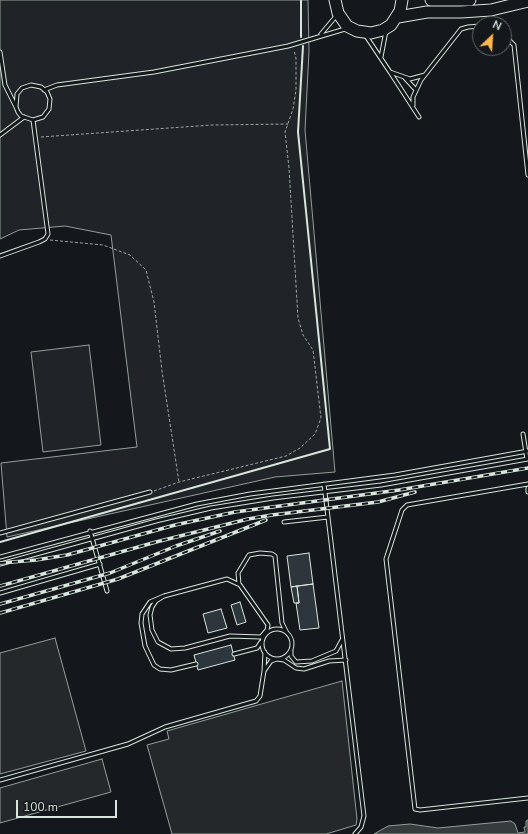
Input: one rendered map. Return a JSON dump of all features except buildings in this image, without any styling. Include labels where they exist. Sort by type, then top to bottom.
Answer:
[{"type":"highway","points":[[335,0],[338,13],[343,22],[351,29],[363,33],[376,33],[387,28],[398,17],[402,0]]},
{"type":"highway","points":[[431,0],[470,0]]},
{"type":"highway","points":[[398,17],[427,12],[491,10],[528,1]]},
{"type":"lane","points":[[320,35],[338,13]]},
{"type":"lane","points":[[412,105],[416,90],[425,75],[461,29],[472,26]]},
{"type":"lane","points":[[381,57],[383,41],[387,28]]},
{"type":"lane","points":[[44,90],[57,85],[154,72],[292,45],[341,29],[351,29]]},
{"type":"lane","points":[[363,33],[381,57],[419,117]]},
{"type":"lane","points":[[512,43],[514,45],[528,175]]},
{"type":"lane","points":[[0,52],[5,85],[16,107],[24,117],[33,120],[43,116],[49,109],[50,99],[44,90],[33,84],[22,88],[15,100],[16,107]]},
{"type":"lane","points":[[390,72],[405,78],[417,78],[425,75]]},
{"type":"lane","points":[[405,78],[416,90]]},
{"type":"lane","points":[[0,135],[24,117]]},
{"type":"lane","points":[[0,256],[45,239],[48,228],[33,120]]},
{"type":"lane","points":[[0,564],[211,508],[273,498],[381,485],[528,459],[523,434]]},
{"type":"lane","points":[[0,557],[90,531],[197,504],[250,494],[395,475],[527,452]]},
{"type":"lane","points":[[324,484],[364,816],[361,827],[355,834]]},
{"type":"lane","points":[[528,484],[407,505],[402,510],[386,559],[415,809],[420,810],[528,798]]},
{"type":"lane","points":[[0,533],[150,492]]},
{"type":"lane","points":[[284,522],[328,517]]},
{"type":"lane","points":[[90,531],[107,591]]},
{"type":"lane","points":[[240,585],[238,573],[249,556],[260,553],[272,554],[275,556],[282,623],[290,636],[292,647],[291,654],[294,660],[302,663],[312,661],[336,651],[341,644],[343,634]]},
{"type":"lane","points":[[0,593],[100,564]]},
{"type":"lane","points":[[0,780],[128,744],[165,727],[256,701],[260,696],[264,671],[264,652],[262,648],[263,639],[268,625],[240,585],[232,580],[223,579],[164,596],[150,602],[143,610],[141,618],[145,646],[151,661],[157,668],[165,670],[196,664]]},
{"type":"lane","points":[[164,596],[154,604],[150,615],[153,634],[158,642],[166,647],[180,649],[230,636],[259,638],[273,629],[287,632]]},
{"type":"lane","points":[[234,654],[256,648],[263,639]]},
{"type":"lane","points":[[264,671],[271,661],[286,655],[292,647]]},
{"type":"lane","points":[[264,652],[272,658],[284,660],[296,668],[304,669],[329,661],[346,660]]},
{"type":"path","points":[[150,492],[179,482],[286,456],[300,448],[314,434],[322,418],[313,350],[303,335],[298,318],[289,168],[285,132],[293,109],[296,90],[296,58],[292,45]]},
{"type":"path","points":[[35,137],[212,125],[288,124]]},
{"type":"path","points":[[45,239],[103,245],[130,255],[146,270],[154,302],[162,371],[179,482]]},
{"type":"shaded area","points":[[0,0],[308,0],[309,51],[305,130],[335,472],[275,477],[7,537],[1,463],[137,447],[111,235],[65,226],[19,230],[0,239]]},
{"type":"shaded area","points":[[89,345],[101,445],[43,452],[31,352]]},
{"type":"shaded area","points":[[55,638],[86,751],[0,774],[0,653]]},
{"type":"shaded area","points":[[342,681],[357,819],[356,825],[326,834],[172,834],[147,745],[169,739],[167,731]]},
{"type":"shaded area","points":[[102,759],[111,792],[0,823],[0,788]]},
{"type":"shaded area","points":[[528,820],[528,834],[374,834],[388,826],[410,824],[438,828],[511,821],[515,824],[518,833],[525,832],[524,827],[526,827],[526,821]]},
{"type":"railway","points":[[0,563],[36,560],[67,555],[175,525],[235,512],[399,490],[528,468]]},
{"type":"railway","points":[[0,586],[156,542],[248,519],[378,502],[415,492]]},
{"type":"railway","points":[[0,613],[118,579],[266,520]]},
{"type":"railway","points":[[0,604],[110,573],[176,546],[220,531]]},
{"type":"wall","points":[[301,0],[301,37]]},
{"type":"wall","points":[[0,542],[330,449],[298,132],[303,46]]}]
